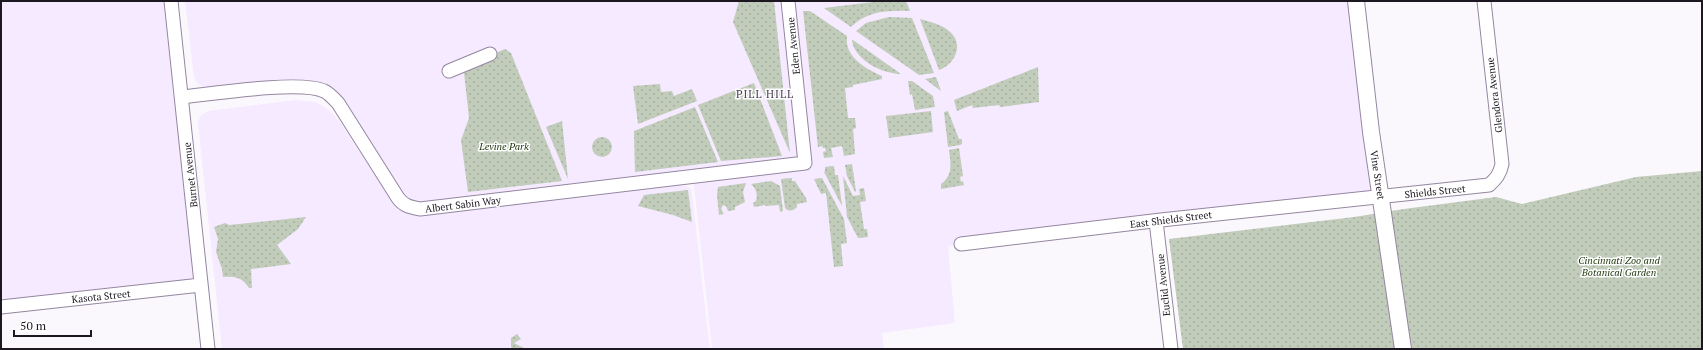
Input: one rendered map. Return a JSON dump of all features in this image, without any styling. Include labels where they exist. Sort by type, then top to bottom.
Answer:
[{"type":"main road","name":"Vine Street","points":[[1356,1],[1371,132],[1382,196],[1403,349]]},
{"type":"street","name":"Burnet Avenue","points":[[171,1],[208,349]]},
{"type":"street","name":"Eden Avenue","points":[[788,1],[805,163]]},
{"type":"street","name":"Glendora Avenue","points":[[1484,1],[1502,164],[1496,179],[1489,185]]},
{"type":"street","points":[[449,71],[490,54]]},
{"type":"street","name":"Albert Sabin Way","points":[[182,97],[276,88],[300,87],[324,91],[338,103],[402,204],[420,209],[805,163]]},
{"type":"street","name":"Shields Street","points":[[1382,196],[1489,185]]},
{"type":"street","name":"East Shields Street","points":[[961,244],[1382,196]]},
{"type":"street","name":"Euclid Avenue","points":[[1156,221],[1170,349]]},
{"type":"street","name":"Kasota Street","points":[[1,307],[201,285]]},
{"type":"shaded area","points":[[1,1],[171,1],[201,285],[1,307]]},
{"type":"shaded area","points":[[185,1],[1356,1],[1382,196],[948,246],[955,323],[882,333],[884,349],[712,349],[693,176],[410,207],[331,96],[276,88],[274,80],[211,87],[204,87],[198,84],[194,77]]},
{"type":"shaded area","points":[[296,100],[316,102],[329,110],[339,121],[391,200],[398,206],[413,213],[434,214],[681,185],[688,187],[691,189],[692,194],[710,349],[222,349],[198,124],[200,116],[208,111]]},
{"type":"green space","points":[[739,1],[774,1],[790,153],[733,22]]},
{"type":"green space","points":[[881,1],[903,1],[907,3],[910,11],[886,11],[878,13],[864,18],[851,27],[824,8]]},
{"type":"green space","points":[[803,11],[810,11],[847,36],[849,50],[857,61],[869,70],[882,76],[882,79],[845,88],[848,118],[855,118],[856,128],[853,129],[855,154],[844,156],[842,146],[831,148],[833,157],[824,158],[823,152],[826,151],[825,148],[822,146],[818,147]]},
{"type":"green space","points":[[889,17],[912,18],[934,73],[919,75],[856,31],[866,23]]},
{"type":"green space","points":[[920,19],[946,29],[954,36],[957,47],[956,53],[950,63],[939,70]]},
{"type":"green space","points":[[852,40],[901,74],[886,72],[878,69],[864,60],[858,54]]},
{"type":"green space","name":"Levine Park","points":[[505,49],[511,53],[562,181],[468,192],[461,140],[469,118],[464,72],[468,65]]},
{"type":"green space","points":[[1038,67],[1039,102],[1000,107],[999,105],[973,108],[972,105],[957,111],[954,100]]},
{"type":"green space","points":[[936,77],[941,91],[925,79]]},
{"type":"green space","points":[[908,81],[912,81],[933,96],[935,107],[915,110],[912,94],[910,95]]},
{"type":"green space","points":[[754,83],[782,156],[721,161],[698,105]]},
{"type":"green space","points":[[660,84],[661,92],[672,91],[674,96],[692,89],[697,101],[638,124],[633,86]]},
{"type":"green space","points":[[695,107],[718,162],[635,172],[634,131]]},
{"type":"green space","points":[[931,111],[933,132],[889,138],[886,116]]},
{"type":"green space","points":[[948,111],[959,139],[962,139],[962,144],[960,145],[948,147],[944,112]]},
{"type":"green space","points":[[562,121],[568,179],[546,127]]},
{"type":"green space","points":[[602,137],[609,140],[612,147],[609,154],[602,157],[595,154],[592,147],[595,140]]},
{"type":"green space","points":[[959,148],[963,176],[960,177],[961,182],[963,181],[964,185],[941,189],[941,184],[948,177],[950,169],[949,150]]},
{"type":"green space","points":[[852,164],[855,192],[847,176],[845,165]]},
{"type":"green space","points":[[834,166],[835,175],[838,175],[842,206],[824,172],[825,167]]},
{"type":"green space","name":"Cincinnati Zoo and Botanical Garden","points":[[1702,171],[1702,349],[1183,349],[1169,239],[1354,217],[1496,197],[1522,204],[1636,177]]},
{"type":"green space","points":[[843,176],[853,196],[860,195],[859,189],[864,188],[866,201],[860,202],[864,229],[867,229],[868,237],[858,238],[847,217]]},
{"type":"green space","points":[[792,178],[792,181],[795,181],[807,202],[797,204],[796,208],[790,210],[785,208],[781,179]]},
{"type":"green space","points":[[822,178],[844,219],[847,243],[841,244],[843,266],[834,267],[826,193],[821,194],[814,179]]},
{"type":"green space","points":[[771,181],[780,186],[783,211],[780,212],[779,205],[754,207],[753,203],[756,201],[757,194],[751,184]]},
{"type":"green space","points":[[746,183],[743,192],[745,202],[735,207],[735,210],[728,211],[726,206],[723,205],[721,209],[724,214],[719,215],[717,195],[718,187]]},
{"type":"green space","points":[[688,190],[692,222],[673,215],[638,206],[644,195]]},
{"type":"green space","points":[[306,217],[298,229],[277,245],[291,264],[251,269],[252,288],[249,288],[241,279],[223,277],[216,252],[218,239],[214,227],[225,223],[229,225]]},
{"type":"green space","points":[[517,334],[521,339],[514,343],[526,349],[513,349],[511,347],[511,338]]},
{"type":"district","name":"PILL HILL","points":[[765,94]]}]
